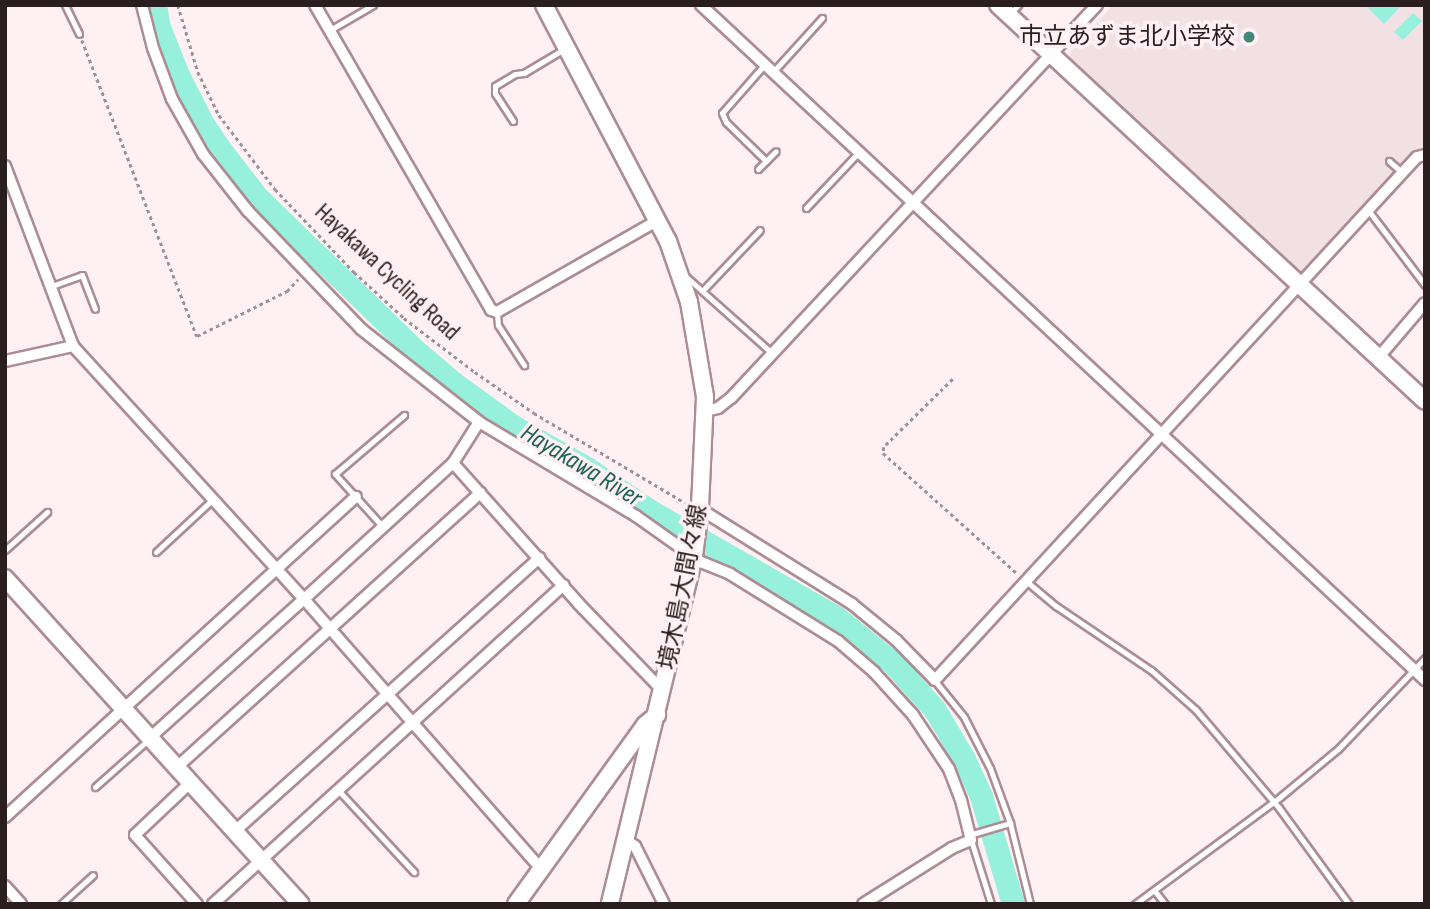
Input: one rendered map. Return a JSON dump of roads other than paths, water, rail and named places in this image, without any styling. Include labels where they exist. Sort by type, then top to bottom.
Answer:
[{"type":"street","points":[[142,5],[162,73],[191,135],[232,193],[304,273],[396,360],[479,422],[817,627],[874,673],[913,715],[939,752],[958,791],[972,836],[863,904]]},
{"type":"street","points":[[316,5],[491,310],[497,312],[658,220]]},
{"type":"street","name":"境木島大間々線","points":[[544,5],[658,220],[680,273],[696,335],[705,411],[695,553],[610,904]]},
{"type":"street","points":[[701,5],[1425,680]]},
{"type":"street","points":[[705,411],[718,408],[731,398],[1097,5]]},
{"type":"street","points":[[1008,9],[1051,55],[1425,401]]},
{"type":"street","points":[[698,510],[852,604],[895,639],[934,680],[1403,173],[1418,157],[1425,155]]},
{"type":"street","points":[[5,166],[49,287],[74,346],[330,628],[541,869]]},
{"type":"street","points":[[1378,358],[1425,303]]},
{"type":"street","points":[[5,361],[74,346]]},
{"type":"street","points":[[151,737],[453,463],[479,422]]},
{"type":"street","points":[[453,463],[663,691]]},
{"type":"street","points":[[177,766],[480,493]]},
{"type":"street","points":[[5,817],[126,710],[356,497]]},
{"type":"street","points":[[235,831],[539,558]]},
{"type":"street","points":[[5,578],[301,904]]},
{"type":"street","points":[[213,904],[563,585]]},
{"type":"street","points":[[516,904],[645,725],[657,715]]},
{"type":"street","points":[[191,782],[135,835],[197,904]]},
{"type":"street","points":[[626,840],[635,846],[663,904]]},
{"type":"street","points":[[5,886],[21,904]]},
{"type":"lane","points":[[65,5],[79,34]]},
{"type":"lane","points":[[330,30],[373,5]]},
{"type":"lane","points":[[766,161],[726,122],[722,113],[822,18]]},
{"type":"lane","points":[[513,121],[495,93],[495,86],[515,74],[524,74],[567,48]]},
{"type":"lane","points":[[758,169],[776,151]]},
{"type":"lane","points":[[806,208],[859,152]]},
{"type":"lane","points":[[1389,161],[1403,173]]},
{"type":"lane","points":[[1368,211],[1425,285]]},
{"type":"lane","points":[[704,289],[760,230]]},
{"type":"lane","points":[[680,273],[690,276],[773,354]]},
{"type":"lane","points":[[49,287],[82,275],[94,309]]},
{"type":"lane","points":[[497,312],[498,326],[524,365]]},
{"type":"lane","points":[[383,527],[335,474],[404,415]]},
{"type":"lane","points":[[156,552],[213,499]]},
{"type":"lane","points":[[5,550],[47,512]]},
{"type":"lane","points":[[1026,581],[1056,606],[1152,671],[1196,710],[1274,802],[1349,904]]},
{"type":"lane","points":[[1135,904],[1274,802],[1338,749],[1425,658]]},
{"type":"lane","points":[[934,680],[964,717],[981,748],[1030,904]]},
{"type":"lane","points":[[95,788],[151,737]]},
{"type":"lane","points":[[338,790],[414,872]]},
{"type":"lane","points":[[991,904],[972,836],[1007,824]]},
{"type":"lane","points":[[61,904],[93,875]]},
{"type":"lane","points":[[1154,890],[1165,904]]},
{"type":"waterway","name":"Hayakawa River","points":[[155,5],[159,27],[178,75],[203,124],[220,149],[257,197],[417,352],[455,384],[513,426],[587,468],[652,512],[836,617],[893,663],[935,710],[964,759],[981,796],[1013,904]]},
{"type":"place","name":"市立あずま北小学校","points":[[1249,37]]}]
